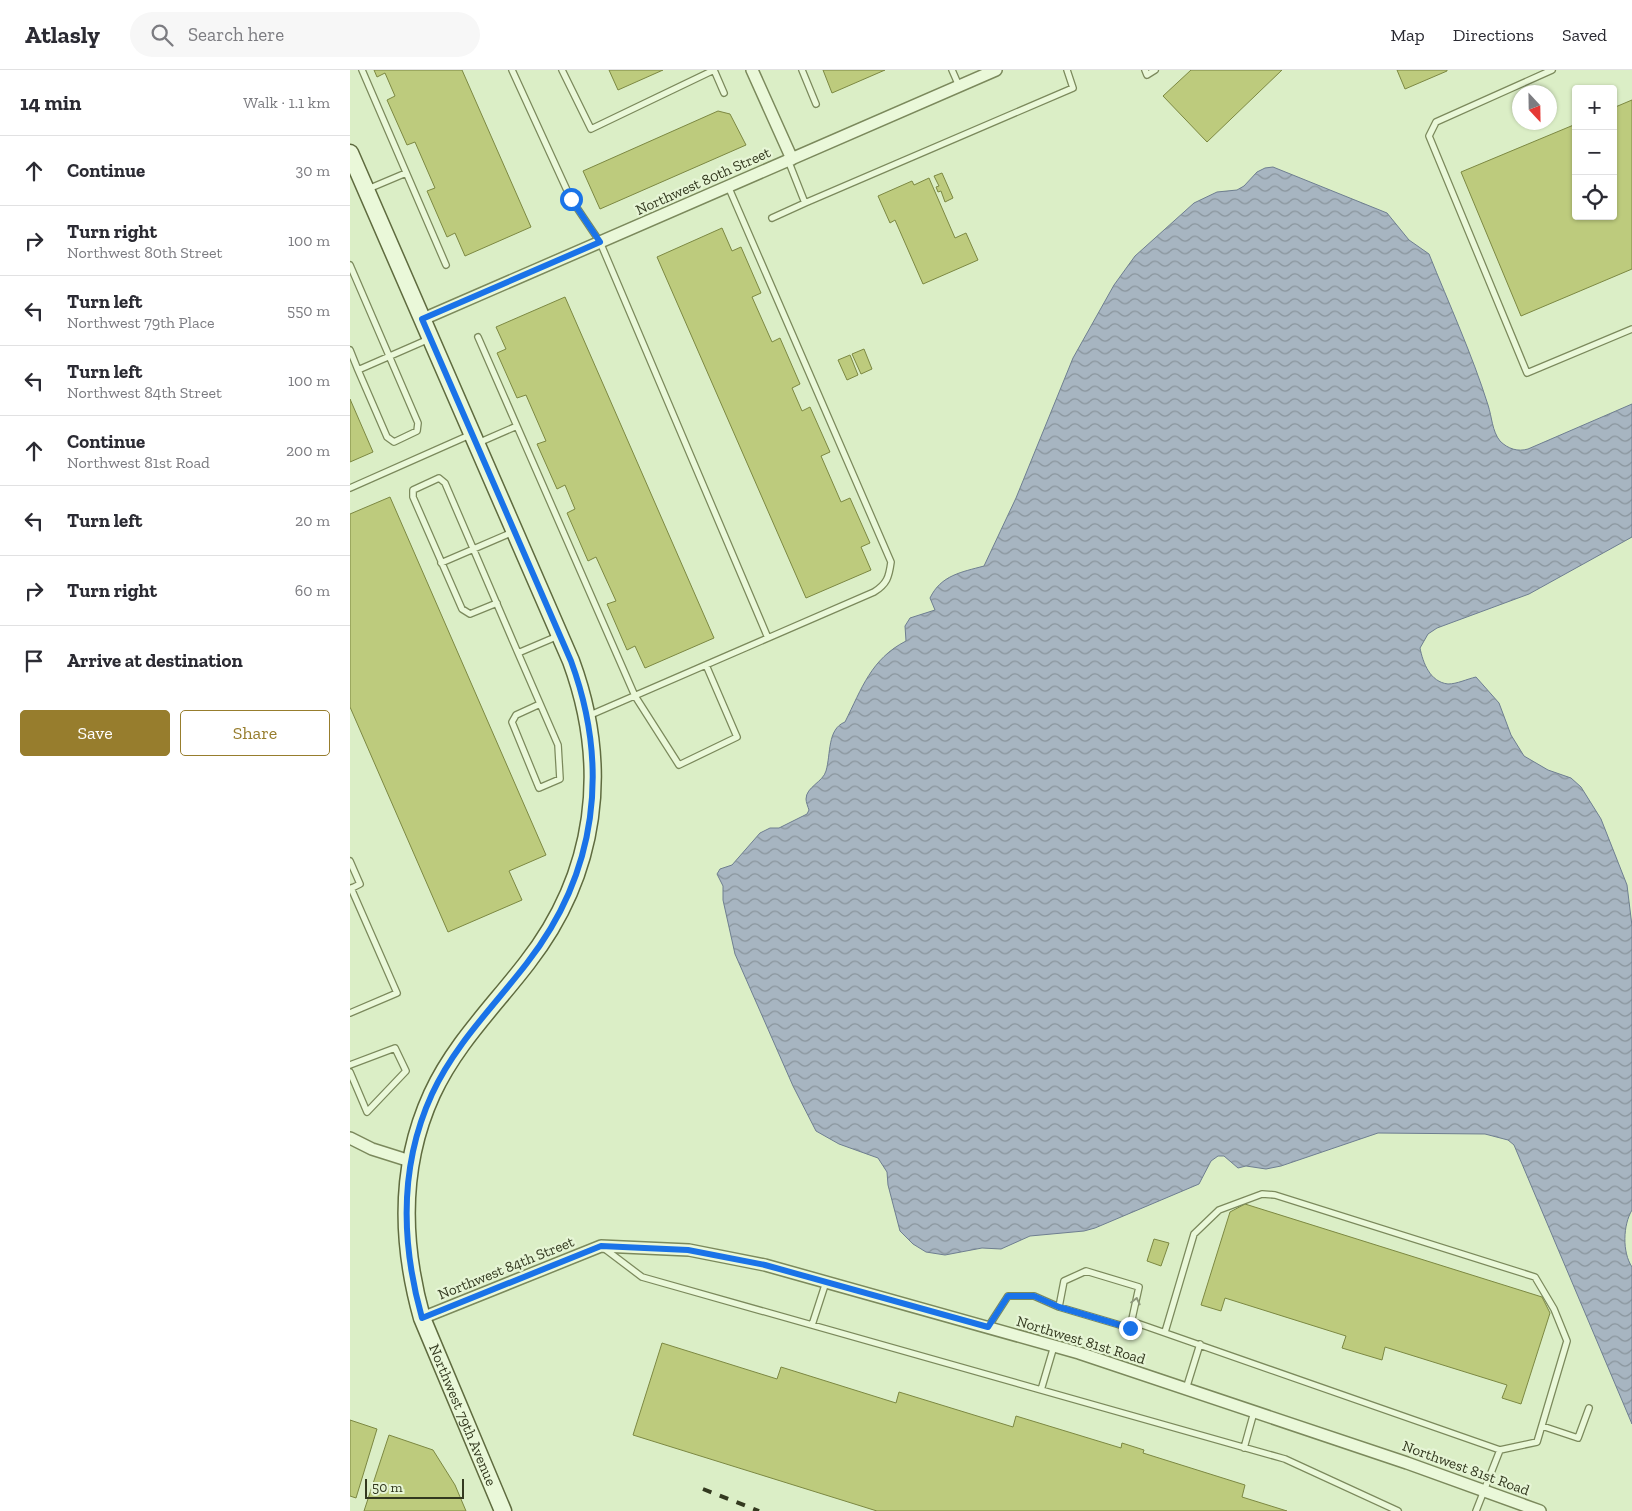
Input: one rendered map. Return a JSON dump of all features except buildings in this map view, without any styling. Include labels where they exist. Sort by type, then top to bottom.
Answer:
[{"type":"main road","name":"Northwest 79th Avenue","points":[[350,153],[360,181],[431,338],[579,682],[587,717],[593,764],[592,806],[584,849],[570,892],[539,947],[472,1029],[444,1072],[423,1115],[410,1161],[407,1184],[406,1235],[414,1286],[422,1318],[503,1511]]},
{"type":"street","points":[[752,70],[790,160]]},
{"type":"street","name":"Northwest 80th Street","points":[[422,319],[996,70]]},
{"type":"street","points":[[350,1138],[372,1149],[410,1161]]},
{"type":"street","name":"Northwest 84th Street","points":[[422,1318],[601,1246]]},
{"type":"street","name":"Northwest 81st Road","points":[[601,1246],[688,1250],[765,1265],[988,1327],[1054,1346],[1186,1389],[1540,1511]]},
{"type":"lane","points":[[362,70],[446,265]]},
{"type":"lane","points":[[512,70],[571,199],[600,242],[768,638]]},
{"type":"lane","points":[[562,70],[591,129],[714,70],[724,93]]},
{"type":"lane","points":[[802,70],[816,104]]},
{"type":"lane","points":[[952,70],[959,86]]},
{"type":"lane","points":[[772,218],[1073,88],[1067,70]]},
{"type":"lane","points":[[1145,70],[1147,75],[1155,70]]},
{"type":"lane","points":[[1552,70],[1436,122],[1429,136],[1527,373],[1632,329]]},
{"type":"lane","points":[[790,160],[806,203]]},
{"type":"lane","points":[[360,181],[406,173]]},
{"type":"lane","points":[[587,717],[874,592],[884,586],[889,577],[890,562],[728,186]]},
{"type":"lane","points":[[350,265],[352,276],[390,356],[418,423],[417,431],[394,442],[387,437],[350,350]]},
{"type":"lane","points":[[478,337],[636,696],[679,765],[737,737],[706,665]]},
{"type":"lane","points":[[358,370],[431,338]]},
{"type":"lane","points":[[350,488],[474,439],[517,426]]},
{"type":"lane","points":[[497,603],[470,614],[462,610],[412,497],[413,490],[439,478],[445,483],[474,549],[558,745],[560,779],[539,788],[512,722],[516,715],[540,704]]},
{"type":"lane","points":[[441,563],[515,531]]},
{"type":"lane","points":[[518,653],[560,635]]},
{"type":"lane","points":[[350,862],[360,884],[350,888],[396,993],[350,1013]]},
{"type":"lane","points":[[350,1066],[395,1048],[406,1071],[367,1112],[350,1072]]},
{"type":"lane","points":[[1131,1321],[1500,1450],[1537,1442],[1567,1341],[1554,1308],[1534,1277],[1275,1195],[1262,1194],[1219,1210],[1194,1234],[1165,1332]]},
{"type":"lane","points":[[601,1246],[642,1277],[1284,1460],[1398,1511]]},
{"type":"lane","points":[[988,1327],[1008,1296],[1034,1296],[1059,1307],[1130,1328],[1139,1287],[1086,1271],[1064,1281],[1059,1307]]},
{"type":"lane","points":[[812,1325],[826,1282]]},
{"type":"lane","points":[[1186,1389],[1200,1344]]},
{"type":"lane","points":[[1041,1390],[1054,1346]]},
{"type":"lane","points":[[1542,1426],[1578,1438],[1589,1408]]},
{"type":"lane","points":[[1244,1448],[1254,1412]]},
{"type":"lane","points":[[1476,1511],[1500,1450]]},
{"type":"water","points":[[1273,167],[1387,213],[1409,240],[1429,254],[1475,367],[1495,433],[1506,446],[1517,450],[1528,449],[1632,404],[1632,537],[1529,594],[1437,628],[1428,634],[1420,648],[1428,671],[1436,680],[1451,684],[1476,677],[1499,703],[1511,735],[1524,756],[1548,770],[1571,778],[1581,787],[1601,819],[1627,885],[1632,926],[1632,1210],[1625,1231],[1625,1246],[1632,1267],[1632,1424],[1514,1145],[1508,1140],[1485,1134],[1378,1133],[1281,1166],[1266,1169],[1246,1166],[1238,1168],[1224,1156],[1218,1156],[1211,1161],[1199,1184],[1095,1228],[1084,1231],[1030,1236],[1001,1249],[982,1248],[945,1255],[926,1252],[913,1244],[900,1231],[888,1185],[887,1172],[878,1158],[839,1144],[816,1131],[793,1086],[735,954],[723,900],[723,886],[717,874],[720,869],[732,865],[760,833],[770,828],[779,828],[807,814],[809,810],[806,800],[807,795],[826,771],[832,736],[835,730],[845,722],[863,686],[876,666],[884,656],[906,641],[905,626],[910,618],[935,610],[930,598],[946,579],[984,566],[1016,498],[1073,358],[1114,285],[1135,256],[1194,203],[1217,192],[1237,190],[1244,186],[1257,172]]},
{"type":"railway","points":[[703,1489],[759,1511]]},
{"type":"route","points":[[571,199],[600,242],[422,319],[571,661],[579,682],[587,717],[593,764],[592,806],[589,826],[578,870],[570,892],[539,947],[456,1051],[432,1093],[416,1137],[407,1184],[406,1235],[415,1295],[422,1318],[601,1246],[688,1250],[765,1265],[988,1327],[1008,1296],[1034,1296],[1059,1307],[1130,1328]]}]
